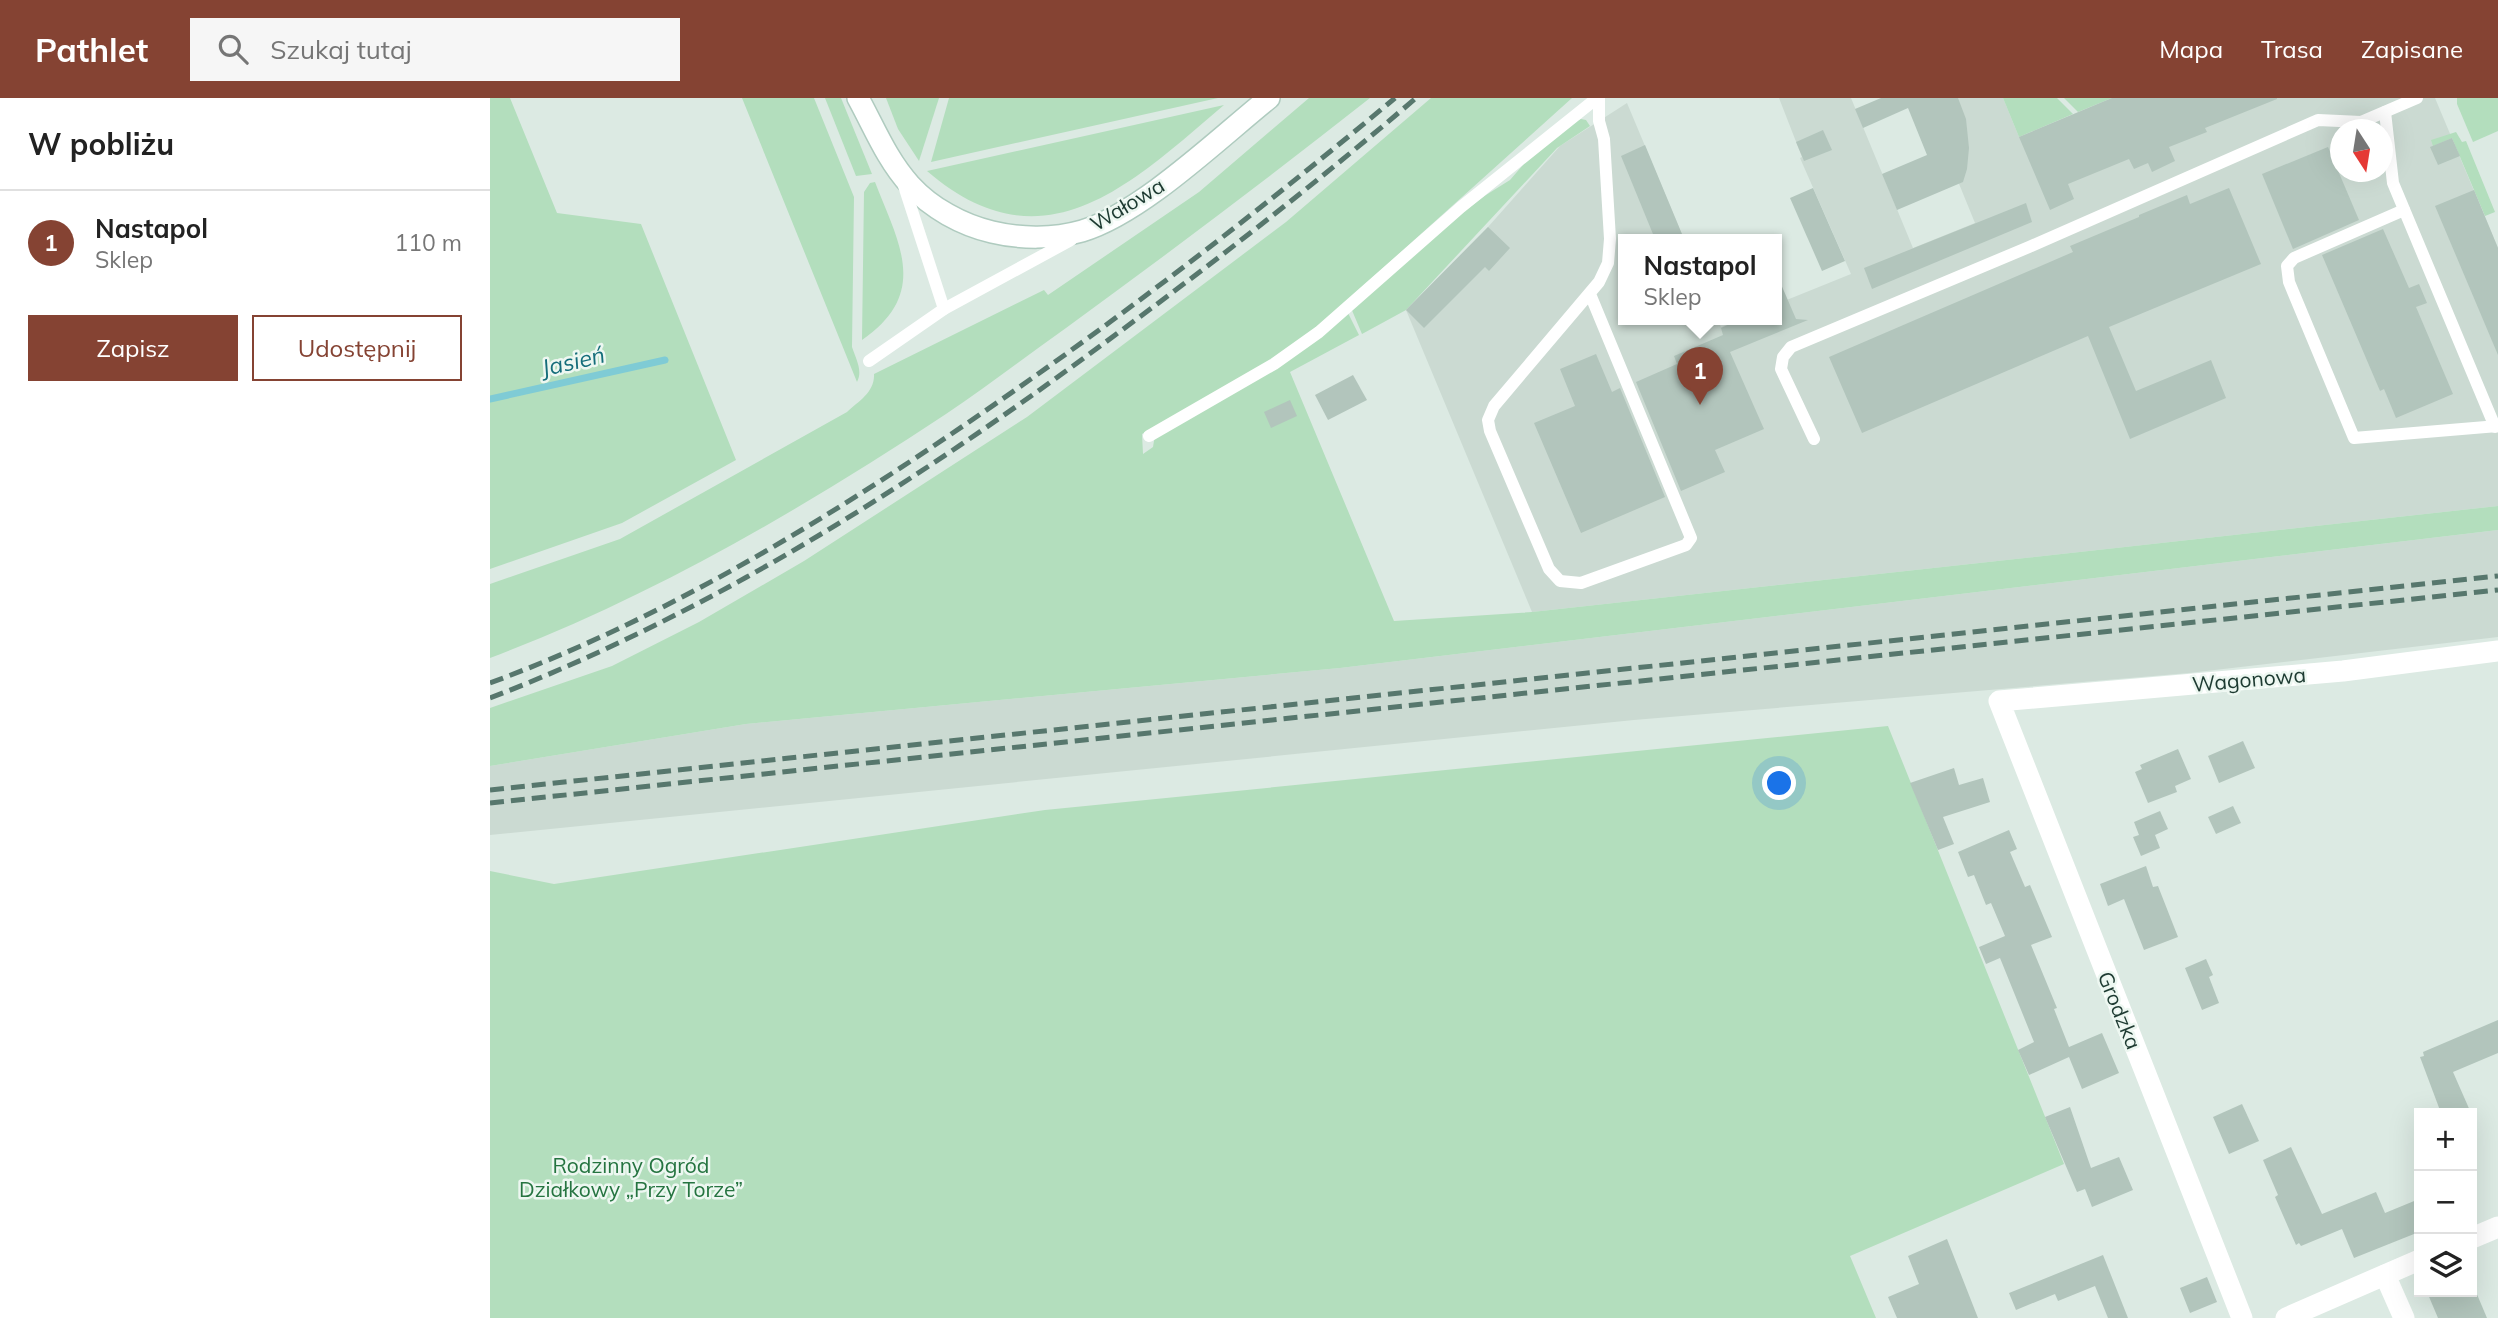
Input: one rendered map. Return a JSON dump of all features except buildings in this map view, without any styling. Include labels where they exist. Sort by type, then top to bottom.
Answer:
[{"type":"street","name":"Wałowa","points":[[858,98],[899,172],[911,186],[937,207],[960,221],[985,230],[1015,236],[1046,237],[1072,233],[1099,224],[1129,207],[1166,181],[1269,98]]},
{"type":"street","points":[[871,98],[876,131]]},
{"type":"street","name":"Wagonowa","points":[[1998,701],[2343,671],[2498,651]]},
{"type":"street","name":"Grodzka","points":[[1998,701],[2242,1318]]},
{"type":"street","points":[[2477,1236],[2498,1227]]},
{"type":"street","points":[[2286,1318],[2414,1263]]},
{"type":"street","points":[[2385,1275],[2404,1318]]},
{"type":"lane","points":[[1590,294],[1691,538],[1686,545],[1581,583],[1560,582],[1549,569],[1490,431],[1488,420],[1494,406],[1590,294],[1608,263],[1610,239],[1604,139],[1599,121],[1598,98]]},
{"type":"lane","points":[[1149,436],[1274,364],[1318,332],[1461,207],[1598,98]]},
{"type":"lane","points":[[1814,439],[1781,369],[1783,357],[1791,347],[2029,247],[2318,120],[2361,122],[2417,98]]},
{"type":"lane","points":[[2385,112],[2391,175],[2496,427],[2354,438],[2289,282],[2287,266],[2294,258],[2404,210]]},
{"type":"lane","points":[[899,172],[944,309]]},
{"type":"lane","points":[[869,361],[944,309],[1099,224]]},
{"type":"shaded area","points":[[1779,98],[1851,98],[1913,248],[1975,223],[1924,98],[2003,98],[2019,137],[2112,98],[2435,98],[2498,248],[2498,506],[1532,612],[1406,310],[1488,227],[1560,146],[1627,103],[1682,234],[1618,234],[1618,325],[1782,325],[1782,302],[1851,274],[1800,158],[1802,157]]},
{"type":"shaded area","points":[[2498,530],[2498,637],[2189,673],[1634,720],[490,835],[490,766],[746,724],[1340,668]]},
{"type":"green space","points":[[490,98],[510,98],[557,213],[641,224],[736,460],[622,523],[490,569]]},
{"type":"green space","points":[[742,98],[814,98],[854,197],[852,347],[859,369],[857,382]]},
{"type":"green space","points":[[825,98],[841,98],[872,174],[856,176]]},
{"type":"green space","points":[[886,98],[939,98],[919,161],[898,129]]},
{"type":"green space","points":[[949,98],[1218,98],[931,162]]},
{"type":"green space","points":[[1309,98],[1370,98],[1105,300],[946,414],[837,484],[668,579],[550,634],[490,658],[490,584],[620,539],[847,412],[869,391],[874,374],[1044,290],[1048,295],[1199,192]]},
{"type":"green space","points":[[1431,98],[1572,98],[1322,323],[1268,364],[1142,434],[1143,454],[1153,447],[1155,435],[1279,363],[1347,311],[1359,335],[1290,372],[1394,621],[1532,612],[2498,506],[2498,530],[1340,668],[746,724],[490,766],[490,708],[612,666],[699,622],[804,561],[1027,417],[1286,222]]},
{"type":"green space","points":[[2003,98],[2057,98],[2073,114],[2019,137]]},
{"type":"green space","points":[[2064,98],[2112,98],[2078,112]]},
{"type":"green space","points":[[2457,98],[2498,98],[2498,131],[2473,142]]},
{"type":"green space","points":[[1224,105],[1120,187],[1085,205],[1048,215],[1010,214],[970,200],[927,171]]},
{"type":"green space","points":[[1586,120],[1590,126],[1557,148],[1406,310],[1362,334],[1351,308],[1436,232],[1510,180],[1530,157],[1574,121]]},
{"type":"green space","points":[[2456,132],[2462,142],[2466,141],[2495,212],[2485,216],[2452,138],[2433,146],[2431,140]]},
{"type":"green space","points":[[875,182],[899,247],[903,267],[902,286],[896,304],[883,322],[862,340],[864,192],[870,183]]},
{"type":"green space","name":"Rodzinny Ogród Działkowy „Przy Torze”","points":[[1888,726],[2064,1164],[1850,1256],[1876,1318],[490,1318],[490,871],[554,884],[1045,810]]},
{"type":"waterway","name":"Jasień","points":[[490,399],[665,360]]},
{"type":"railway","points":[[490,683],[558,656],[689,593],[753,559],[877,483],[998,402],[1150,292],[1395,98]]},
{"type":"railway","points":[[490,698],[571,665],[650,628],[727,588],[876,500],[1021,403],[1216,260],[1416,98]]},
{"type":"railway","points":[[490,790],[2498,576]]},
{"type":"railway","points":[[490,803],[2498,590]]},
{"type":"place","name":"Nastapol","points":[[1700,405]]}]
